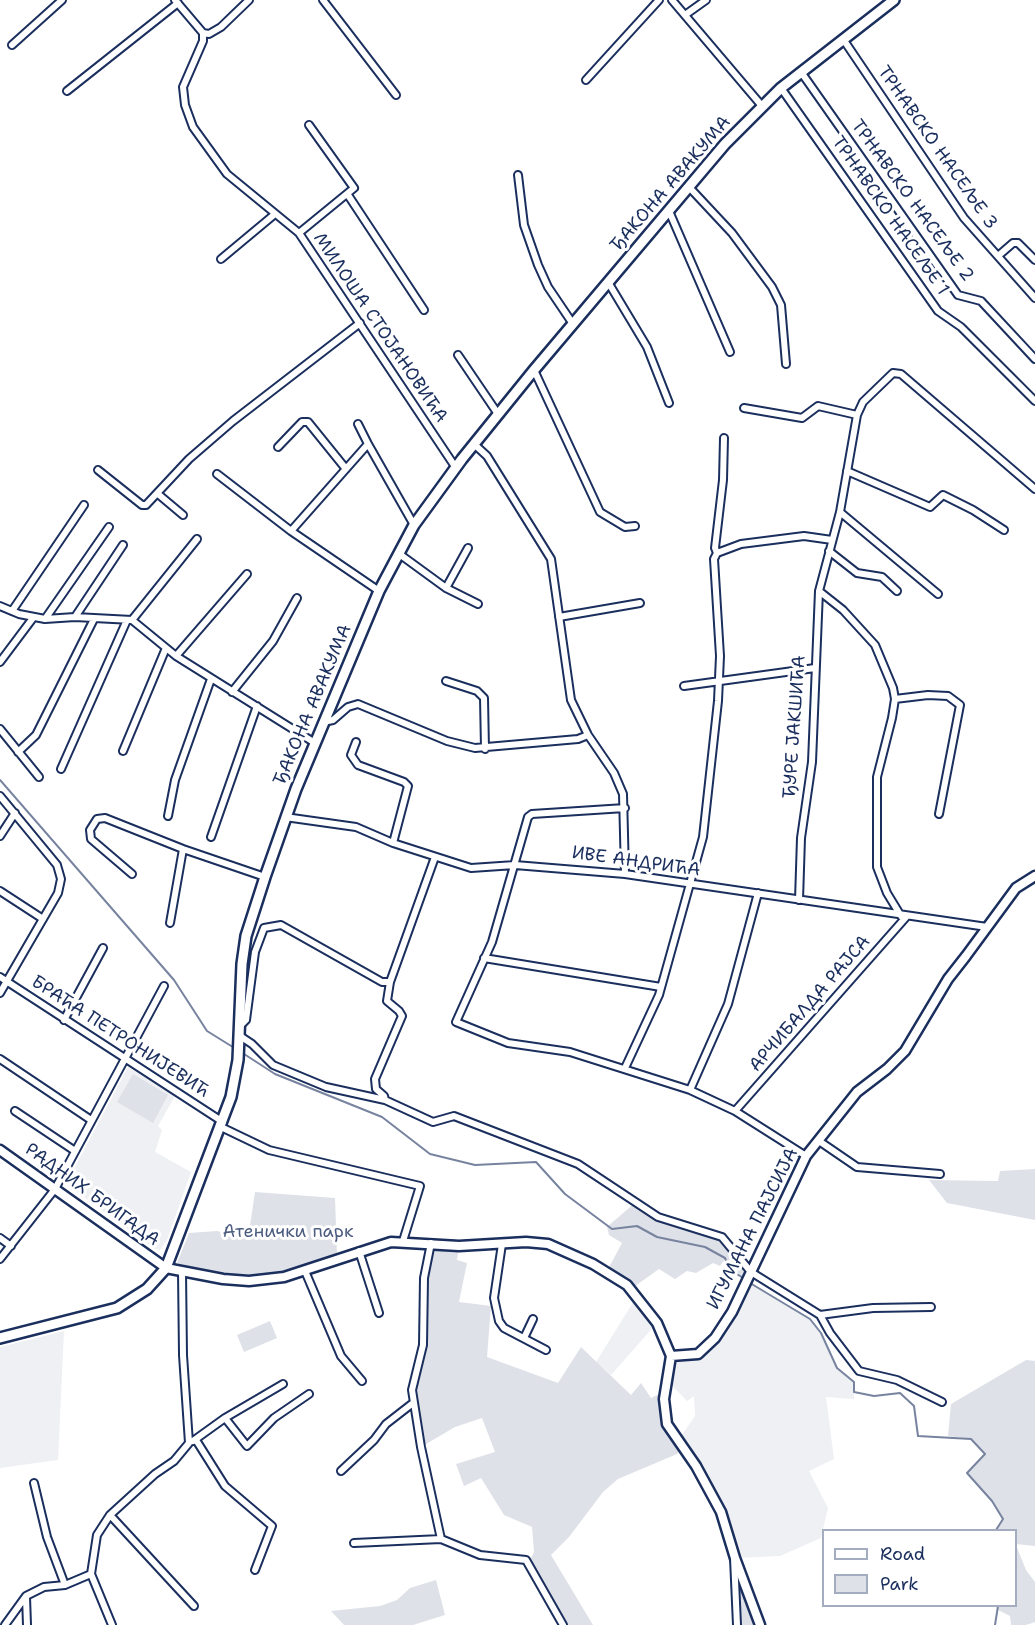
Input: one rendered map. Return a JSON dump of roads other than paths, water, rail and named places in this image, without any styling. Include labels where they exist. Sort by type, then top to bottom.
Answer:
[{"type":"main road","name":"ЂАКОНА АВАКУМА","points":[[166,1268],[222,1125],[234,1084],[238,1060],[242,964],[246,936],[265,877],[285,817],[323,722],[397,553],[414,525],[498,414],[725,144],[781,88],[894,0]]},
{"type":"main road","points":[[0,1338],[117,1308],[147,1289],[166,1268]]},
{"type":"street","points":[[12,45],[62,0]]},
{"type":"street","points":[[67,91],[177,2],[203,33],[209,34],[221,27],[249,0]]},
{"type":"street","points":[[323,0],[396,95]]},
{"type":"street","points":[[586,80],[659,0]]},
{"type":"street","points":[[672,0],[762,106]]},
{"type":"street","points":[[686,15],[706,0]]},
{"type":"street","name":"МИЛОША СТОЈАНОВИЋА","points":[[203,33],[203,41],[183,87],[185,105],[193,127],[227,174],[299,233],[456,468]]},
{"type":"street","name":"ТРНАВСКО НАСЕЉЕ 3","points":[[843,39],[949,197],[1035,297]]},
{"type":"street","name":"ТРНАВСКО НАСЕЉЕ 2","points":[[801,72],[958,295],[981,301],[1035,360]]},
{"type":"street","name":"ТРНАВСКО НАСЕЉЕ 1","points":[[781,88],[938,311],[960,327],[1035,401]]},
{"type":"street","points":[[299,233],[354,188],[350,178],[309,125]]},
{"type":"street","points":[[518,175],[524,225],[538,265],[548,288],[573,324]]},
{"type":"street","points":[[689,187],[732,233],[772,287],[781,305],[786,364]]},
{"type":"street","points":[[348,195],[424,310]]},
{"type":"street","points":[[669,211],[730,352]]},
{"type":"street","points":[[221,259],[275,214]]},
{"type":"street","points":[[998,256],[1013,243],[1018,243],[1035,260]]},
{"type":"street","points":[[608,282],[647,347],[669,403]]},
{"type":"street","points":[[98,470],[142,505],[146,505],[189,459],[233,421],[360,323]]},
{"type":"street","points":[[458,355],[498,414]]},
{"type":"street","points":[[534,370],[600,512],[625,527],[635,526]]},
{"type":"street","points":[[744,408],[802,418],[809,415],[816,407],[820,407],[856,416],[863,402],[893,373],[901,374],[1035,489]]},
{"type":"street","name":"ЂУРЕ ЈАКШИЋА","points":[[799,900],[801,838],[812,762],[814,668],[819,591],[840,512],[856,416]]},
{"type":"street","points":[[278,447],[302,422],[308,422],[346,469]]},
{"type":"street","points":[[358,424],[414,525]]},
{"type":"street","points":[[717,553],[715,548],[723,480],[724,438]]},
{"type":"street","points":[[291,531],[368,444]]},
{"type":"street","points":[[474,444],[487,456],[547,550],[571,700],[588,735],[614,773],[625,808],[626,874]]},
{"type":"street","points":[[847,471],[930,507],[943,495],[1004,530]]},
{"type":"street","points":[[217,474],[291,531],[379,591]]},
{"type":"street","points":[[158,494],[183,515]]},
{"type":"street","points":[[12,611],[84,505]]},
{"type":"street","points":[[840,512],[938,594]]},
{"type":"street","points":[[45,619],[109,527]]},
{"type":"street","points":[[625,1068],[661,987],[692,884],[703,837],[710,789],[719,681],[714,559],[717,553],[741,544],[804,536],[832,540]]},
{"type":"street","points":[[61,769],[129,620],[197,538]]},
{"type":"street","points":[[75,617],[123,544]]},
{"type":"street","points":[[446,588],[468,548]]},
{"type":"street","points":[[829,551],[857,573],[882,578],[897,591]]},
{"type":"street","points":[[397,553],[446,588],[477,604]]},
{"type":"street","points":[[177,656],[247,574]]},
{"type":"street","points":[[819,591],[843,610],[876,645],[895,699],[877,777],[877,867],[887,893],[904,916]]},
{"type":"street","points":[[232,692],[273,641],[297,598]]},
{"type":"street","points":[[559,617],[640,603]]},
{"type":"street","points":[[0,606],[33,618],[75,617],[129,620],[210,678],[315,743]]},
{"type":"street","points":[[0,662],[33,618]]},
{"type":"street","points":[[18,752],[36,735],[94,619]]},
{"type":"street","points":[[123,751],[166,648]]},
{"type":"street","points":[[684,686],[814,668]]},
{"type":"street","points":[[168,816],[175,780],[210,678]]},
{"type":"street","points":[[446,681],[477,692],[484,698],[485,749]]},
{"type":"street","points":[[895,699],[928,695],[948,696],[960,705],[939,814]]},
{"type":"street","points":[[323,722],[333,720],[348,706],[358,705],[447,741],[485,749],[578,739],[588,735]]},
{"type":"street","points":[[212,837],[257,706]]},
{"type":"street","points":[[0,729],[39,777]]},
{"type":"street","points":[[356,742],[351,755],[358,765],[407,784],[393,843]]},
{"type":"street","points":[[0,796],[61,873],[61,886],[0,993]]},
{"type":"street","points":[[625,808],[532,814],[528,817],[484,958],[456,1022],[508,1043],[570,1052],[690,1090],[735,1111],[806,1156]]},
{"type":"street","points":[[0,836],[15,813]]},
{"type":"street","name":"ИВЕ АНДРИЋА","points":[[285,817],[356,827],[393,843],[471,868],[514,865],[626,874],[987,927]]},
{"type":"street","points":[[132,874],[91,839],[90,830],[97,819],[105,818],[183,849],[265,877]]},
{"type":"street","points":[[170,923],[183,849]]},
{"type":"street","points":[[385,1100],[376,1089],[375,1079],[402,1016],[387,1001],[390,982],[435,857]]},
{"type":"street","name":"ИГУМАНА ПАЈСИЈА","points":[[671,1356],[693,1356],[704,1351],[732,1312],[806,1156],[857,1092],[905,1051],[948,979],[1016,888],[1035,876]]},
{"type":"street","points":[[0,891],[43,919]]},
{"type":"street","points":[[690,1090],[728,1004],[758,893]]},
{"type":"street","name":"АРЧИБАЛДА РАЈСА","points":[[735,1111],[904,916]]},
{"type":"street","points":[[390,982],[382,982],[281,925],[264,928],[255,952],[246,1020],[240,1034],[273,1065],[326,1087],[385,1100],[433,1122],[454,1116],[578,1164],[658,1217],[722,1237],[752,1272],[820,1315],[830,1333],[859,1371],[897,1380],[942,1402]]},
{"type":"street","points":[[64,1020],[104,948]]},
{"type":"street","points":[[484,958],[661,987]]},
{"type":"street","name":"БРАЋА ПЕТРОНИЈЕВИЋ","points":[[0,977],[222,1125],[277,1153],[420,1186],[403,1241]]},
{"type":"street","points":[[0,1259],[55,1189],[164,986]]},
{"type":"street","points":[[0,1059],[91,1120]]},
{"type":"street","points":[[15,1110],[75,1151]]},
{"type":"street","points":[[819,1141],[857,1167],[940,1174]]},
{"type":"street","name":"РАДНИХ БРИГАДА","points":[[0,1150],[166,1268]]},
{"type":"street","points":[[0,1238],[10,1246]]},
{"type":"street","points":[[166,1268],[249,1281],[284,1277],[377,1245],[403,1241],[459,1246],[526,1242],[548,1244],[576,1255],[614,1276],[627,1285],[647,1308],[671,1356],[664,1399],[667,1424],[696,1466],[721,1512],[760,1625]]},
{"type":"street","points":[[431,1242],[424,1278],[423,1345],[414,1376],[413,1403],[441,1539]]},
{"type":"street","points":[[502,1244],[494,1303],[501,1325],[546,1350]]},
{"type":"street","points":[[359,1251],[379,1313]]},
{"type":"street","points":[[305,1271],[341,1356],[362,1381]]},
{"type":"street","points":[[182,1272],[183,1355],[193,1441],[225,1486],[272,1526],[255,1569]]},
{"type":"street","points":[[820,1315],[873,1308],[932,1307]]},
{"type":"street","points":[[524,1338],[533,1319]]},
{"type":"street","points":[[112,1625],[91,1574],[97,1535],[110,1515],[155,1474],[174,1461],[193,1441],[225,1418],[283,1384]]},
{"type":"street","points":[[225,1418],[247,1446],[274,1418],[309,1394]]},
{"type":"street","points":[[341,1471],[374,1440],[386,1424],[413,1403]]},
{"type":"street","points":[[34,1483],[47,1537],[65,1585]]},
{"type":"street","points":[[110,1515],[194,1606]]},
{"type":"street","points":[[354,1543],[441,1539],[480,1555],[529,1562],[563,1625]]},
{"type":"street","points":[[735,1558],[737,1625]]},
{"type":"street","points":[[5,1625],[26,1596],[44,1587],[65,1585],[91,1574]]},
{"type":"street","points":[[26,1596],[27,1625]]},
{"type":"waterway","points":[[0,780],[174,980],[207,1031],[236,1049]]},
{"type":"waterway","points":[[241,1052],[275,1074],[382,1117],[430,1154],[475,1165],[536,1162],[565,1194],[612,1229],[637,1226],[657,1237],[705,1247],[725,1258],[730,1270],[745,1279]]},
{"type":"waterway","points":[[750,1283],[810,1319],[821,1333],[837,1368],[854,1382],[854,1392],[874,1396],[900,1393],[914,1406],[918,1436],[971,1439],[985,1454],[967,1473],[992,1501],[1003,1519],[997,1529]]},
{"type":"waterway","points":[[995,1625],[998,1607]]},
{"type":"park label","name":"Атенички парк","points":[[288,1232]]}]
